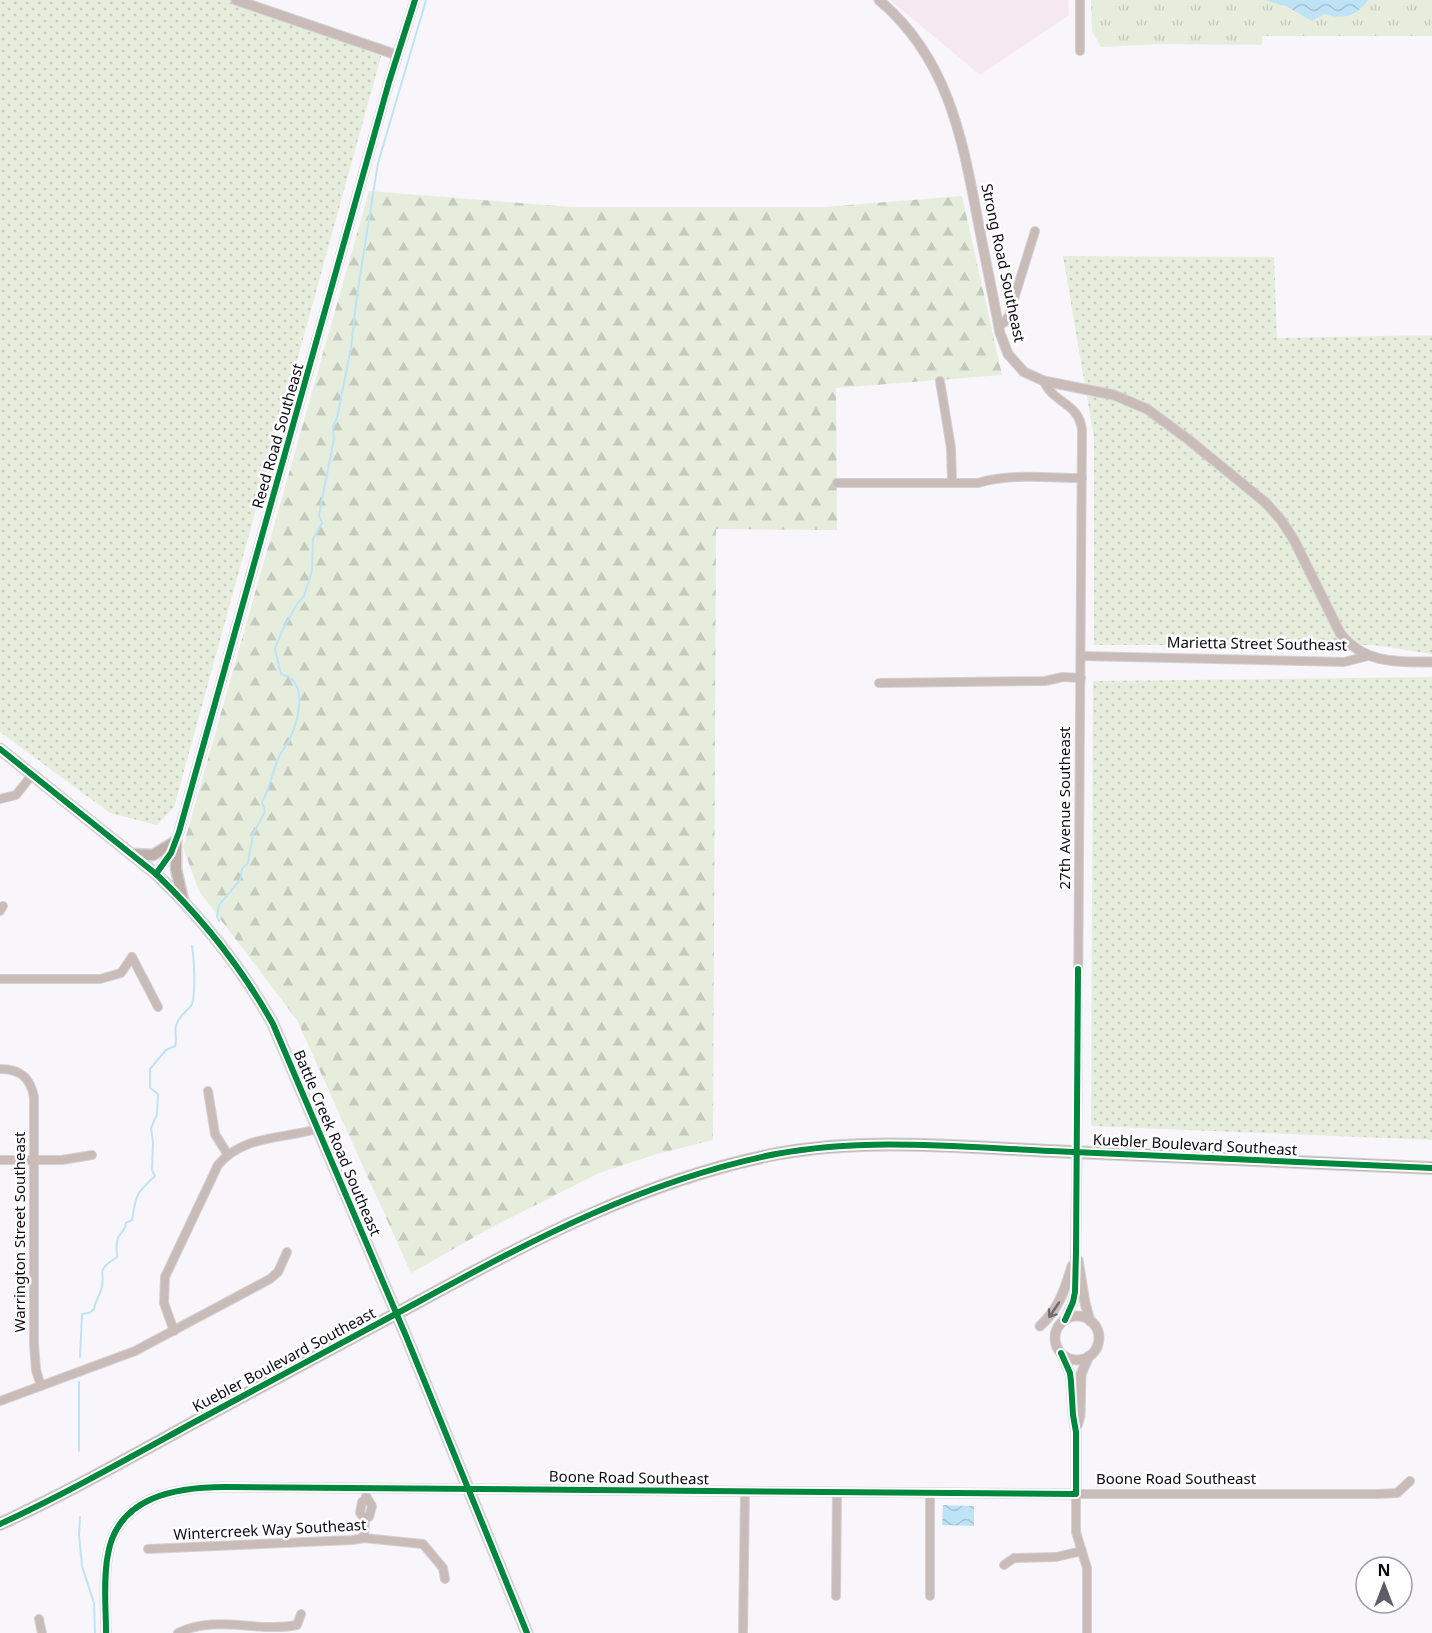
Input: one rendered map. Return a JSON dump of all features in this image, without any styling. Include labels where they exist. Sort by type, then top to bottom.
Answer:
[{"type":"main road","name":"Battle Creek Road Southeast","points":[[0,749],[156,874],[184,902],[263,1006],[273,1024],[527,1633]]},
{"type":"main road","points":[[131,854],[153,855],[176,841]]},
{"type":"main road","points":[[176,841],[176,869],[184,902]]},
{"type":"main road","name":"Kuebler Boulevard Southeast","points":[[0,1524],[81,1485],[395,1314],[578,1219],[676,1179],[713,1169],[779,1154],[861,1146],[932,1146],[1432,1168]]},
{"type":"street","points":[[236,0],[397,55]]},
{"type":"street","name":"Reed Road Southeast","points":[[156,874],[176,841],[397,55],[415,0]]},
{"type":"street","name":"Strong Road Southeast","points":[[879,0],[897,17],[919,45],[936,73],[953,110],[965,154],[999,325],[1012,361],[1024,372],[1044,381],[1114,395],[1147,409],[1187,438],[1266,503],[1294,540],[1340,633],[1352,646],[1368,656]]},
{"type":"street","points":[[1080,0],[1080,51]]},
{"type":"street","points":[[999,325],[1005,322],[1009,315],[1035,231]]},
{"type":"street","points":[[940,381],[951,448],[952,483]]},
{"type":"street","name":"27th Avenue Southeast","points":[[1044,381],[1046,388],[1073,409],[1081,421],[1077,1252],[1074,1292],[1065,1320]]},
{"type":"street","points":[[837,483],[978,483],[992,479],[1018,477],[1082,478]]},
{"type":"street","name":"Marietta Street Southeast","points":[[1081,656],[1344,662],[1368,656],[1391,661],[1432,662]]},
{"type":"street","points":[[879,683],[1045,681],[1063,677],[1081,678]]},
{"type":"street","points":[[0,799],[16,795],[32,775]]},
{"type":"street","points":[[0,979],[100,979],[121,973],[132,957],[158,1007]]},
{"type":"street","name":"Warrington Street Southeast","points":[[0,1069],[17,1071],[27,1078],[32,1086],[34,1097],[34,1358],[42,1386]]},
{"type":"street","points":[[208,1091],[215,1134],[228,1155]]},
{"type":"street","points":[[174,1331],[164,1304],[165,1277],[213,1174],[228,1155],[244,1145],[261,1139],[301,1134],[317,1129]]},
{"type":"street","points":[[0,1160],[68,1160],[92,1155]]},
{"type":"street","points":[[0,1401],[135,1351],[174,1331],[275,1276],[287,1252]]},
{"type":"street","points":[[1040,1326],[1049,1318],[1061,1298],[1077,1252]]},
{"type":"street","name":"27th Avenue Southeast","points":[[1077,1252],[1090,1321]]},
{"type":"street","points":[[1076,1431],[1080,1416],[1081,1374],[1099,1339],[1098,1332],[1090,1321],[1077,1316],[1065,1320],[1057,1328],[1055,1342],[1070,1374],[1076,1431],[1076,1532],[1087,1568],[1087,1633]]},
{"type":"street","points":[[1061,1353],[1065,1357],[1077,1360],[1089,1356]]},
{"type":"street","name":"Boone Road Southeast","points":[[106,1633],[107,1557],[116,1532],[124,1520],[140,1505],[163,1494],[181,1489],[225,1487],[1076,1494],[1378,1494],[1397,1493],[1410,1481]]},
{"type":"street","points":[[364,1538],[365,1519],[360,1513],[362,1502],[366,1499],[365,1488]]},
{"type":"street","points":[[743,1633],[745,1491]]},
{"type":"street","points":[[836,1596],[837,1492]]},
{"type":"street","points":[[930,1493],[930,1596]]},
{"type":"street","name":"Wintercreek Way Southeast","points":[[148,1549],[364,1538],[423,1544],[443,1568],[445,1579]]},
{"type":"street","points":[[1004,1565],[1014,1558],[1056,1557],[1082,1551]]},
{"type":"street","points":[[178,1633],[201,1626],[248,1632],[278,1631],[297,1625],[301,1614]]},
{"type":"street","points":[[39,1619],[42,1633]]},
{"type":"shaded area","points":[[890,0],[1068,0],[1069,15],[980,75]]},
{"type":"green space","points":[[0,0],[232,0],[381,56],[174,807],[157,825],[110,813],[0,732]]},
{"type":"green space","points":[[1091,0],[1432,0],[1432,36],[1262,36],[1262,45],[1161,44],[1101,47],[1092,31]]},
{"type":"green space","points":[[369,191],[571,207],[824,207],[962,196],[1002,375],[836,388],[837,530],[716,529],[713,1140],[657,1154],[599,1173],[494,1226],[411,1273],[297,1020],[199,891],[183,847]]},
{"type":"green space","points":[[1063,256],[1274,257],[1277,338],[1432,335],[1432,654],[1374,645],[1094,645],[1094,438]]},
{"type":"green space","points":[[1432,677],[1432,1140],[1091,1126],[1093,681]]},
{"type":"water","points":[[1265,0],[1368,0],[1359,10],[1349,16],[1337,17],[1324,14],[1312,21],[1286,6]]},
{"type":"water","points":[[943,1505],[974,1506],[974,1526],[942,1525]]},
{"type":"waterway","points":[[219,921],[217,916],[219,905],[240,880],[242,869],[248,863],[253,834],[265,812],[262,802],[279,756],[290,739],[296,722],[299,693],[296,684],[281,674],[275,649],[282,631],[304,596],[312,571],[313,539],[322,523],[319,515],[334,439],[333,426],[337,418],[351,348],[378,163],[426,0]]},
{"type":"waterway","points":[[80,1357],[82,1314],[94,1309],[101,1290],[103,1269],[117,1257],[118,1239],[126,1223],[132,1220],[138,1195],[155,1176],[152,1170],[151,1128],[157,1114],[158,1094],[150,1088],[150,1069],[166,1050],[175,1046],[176,1026],[192,1004],[194,984],[192,946]]},
{"type":"waterway","points":[[79,1382],[79,1451]]},
{"type":"waterway","points":[[80,1517],[82,1566],[94,1603],[95,1633]]},
{"type":"cycle path","points":[[156,874],[171,853],[179,832],[389,82],[415,0]]},
{"type":"cycle path","points":[[0,749],[156,874],[220,945],[273,1024],[406,1336],[527,1633]]},
{"type":"cycle path","points":[[1065,1320],[1075,1292],[1078,969]]},
{"type":"cycle path","points":[[0,1524],[96,1476],[548,1234],[636,1196],[728,1165],[810,1149],[913,1145],[1432,1168]]},
{"type":"cycle path","points":[[106,1633],[106,1573],[108,1554],[114,1534],[124,1519],[137,1507],[152,1499],[188,1489],[225,1487],[1076,1494],[1076,1432],[1071,1382],[1070,1373],[1061,1353]]}]
